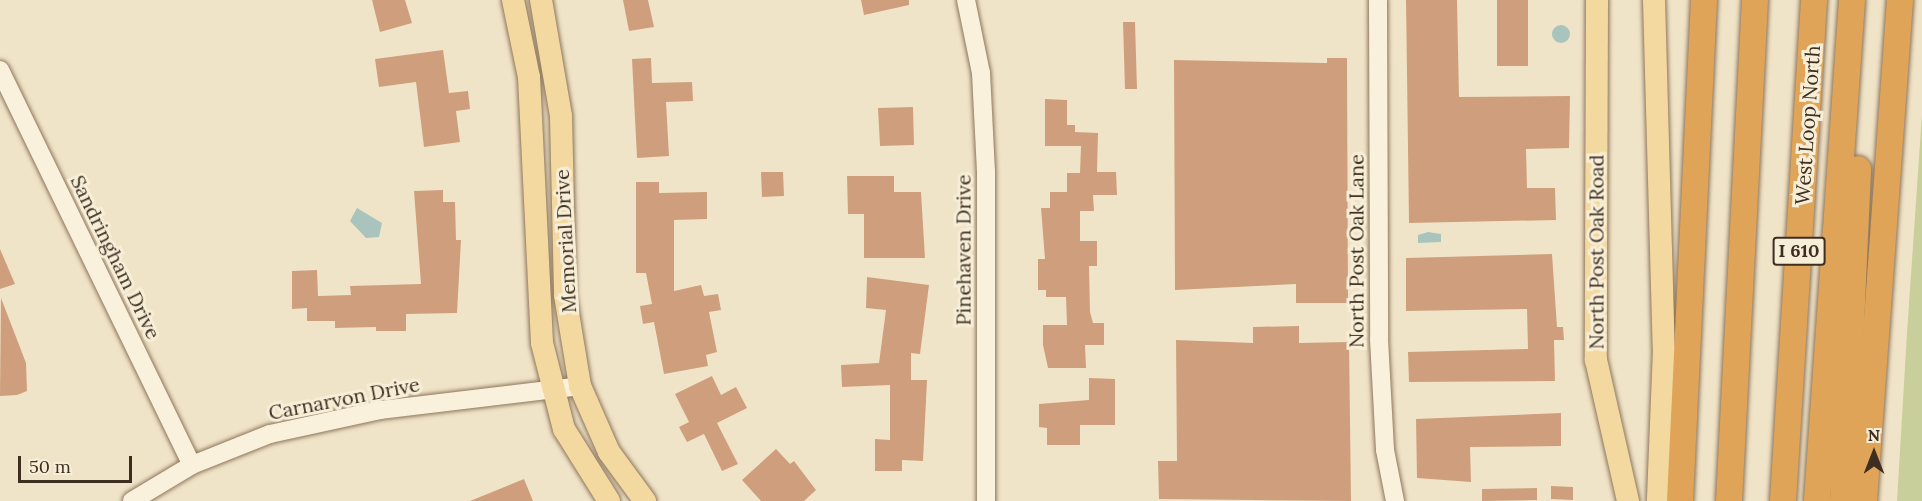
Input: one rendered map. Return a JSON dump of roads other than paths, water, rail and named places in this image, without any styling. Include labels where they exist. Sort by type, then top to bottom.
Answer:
[{"type":"highway","points":[[1680,501],[1704,0]]},
{"type":"highway","name":"I 610","points":[[1729,501],[1755,0]]},
{"type":"highway","name":"West Loop North","points":[[1783,501],[1814,0]]},
{"type":"highway","points":[[1817,501],[1852,0]]},
{"type":"highway","points":[[1843,501],[1858,170],[1859,0]]},
{"type":"highway","points":[[1864,501],[1900,0]]},
{"type":"main road","name":"Memorial Drive","points":[[513,0],[529,77],[536,295],[552,388],[564,429],[609,501]]},
{"type":"main road","name":"North Post Oak Road","points":[[1597,0],[1596,360],[1628,501]]},
{"type":"main road","points":[[1654,0],[1664,349],[1658,501]]},
{"type":"main road","name":"Memorial Drive","points":[[544,9],[561,116],[565,295],[579,386],[609,452],[645,501]]},
{"type":"main road","points":[[520,25],[544,9]]},
{"type":"street","name":"Pinehaven Drive","points":[[966,0],[981,73],[986,172],[986,501]]},
{"type":"street","name":"North Post Oak Lane","points":[[1378,0],[1378,339],[1385,450],[1395,501]]},
{"type":"street","name":"Sandringham Drive","points":[[0,70],[192,465]]},
{"type":"street","name":"Carnarvon Drive","points":[[132,501],[192,465],[270,434],[380,410],[579,386]]},
{"type":"water","points":[[1557,25],[1565,25],[1570,30],[1568,41],[1557,43],[1552,38],[1552,30]]},
{"type":"water","points":[[357,208],[382,223],[379,237],[366,238],[350,221]]},
{"type":"water","points":[[1428,232],[1441,234],[1441,242],[1418,243],[1418,235]]}]
